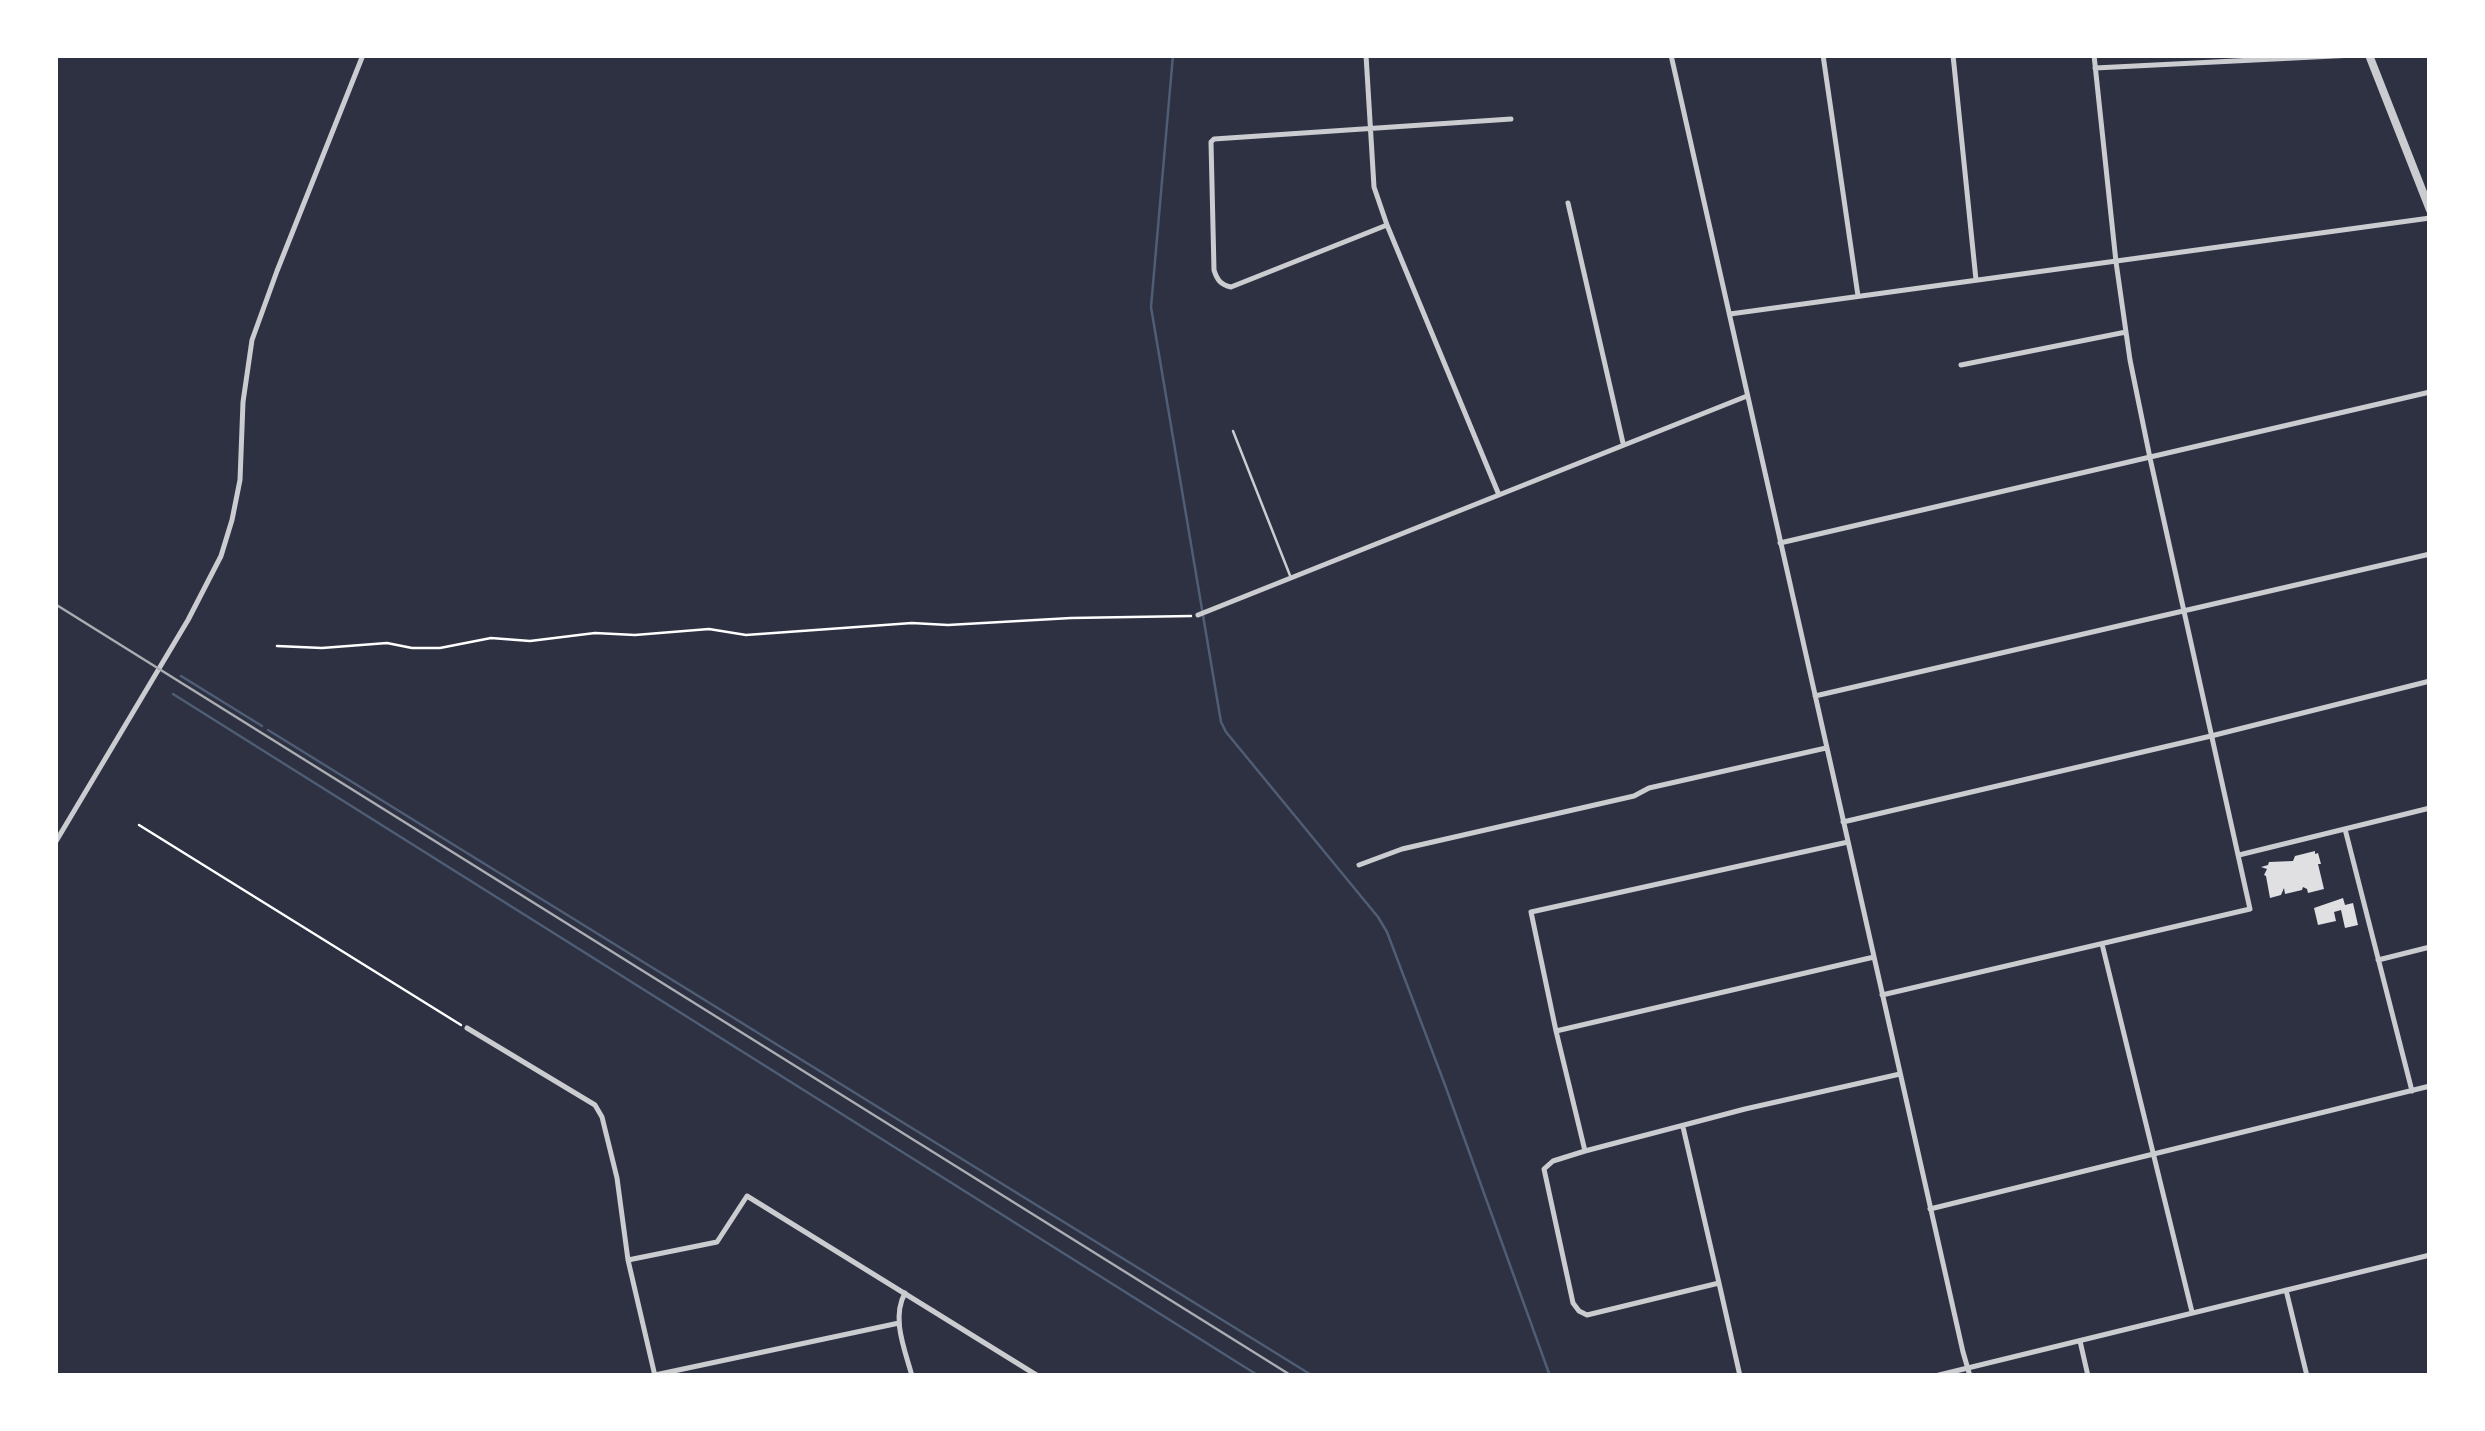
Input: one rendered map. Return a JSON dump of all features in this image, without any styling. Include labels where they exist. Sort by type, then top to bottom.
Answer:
[{"type":"street","points":[[55,843],[208,584],[226,540],[240,480],[243,402],[252,340],[363,55]]},
{"type":"street","points":[[1366,55],[1374,188],[1499,495]]},
{"type":"street","points":[[1670,55],[1969,1372]]},
{"type":"street","points":[[1823,55],[1858,296]]},
{"type":"street","points":[[1953,55],[1976,280]]},
{"type":"street","points":[[1882,994],[2250,909],[2150,458],[2126,332],[2094,55]]},
{"type":"street","points":[[2095,68],[2225,57],[2354,55]]},
{"type":"street","points":[[1728,314],[2116,262],[2430,214],[2369,55]]},
{"type":"street","points":[[1386,225],[1231,287],[1222,284],[1216,276],[1210,144],[1213,140],[1510,119]]},
{"type":"street","points":[[1568,203],[1624,445]]},
{"type":"street","points":[[1960,364],[2126,332]]},
{"type":"street","points":[[1780,544],[2430,392]]},
{"type":"street","points":[[1195,616],[1747,396]]},
{"type":"street","points":[[1814,696],[2430,554]]},
{"type":"street","points":[[1843,822],[2430,682]]},
{"type":"street","points":[[1359,865],[1402,850],[1634,796],[1649,788],[1826,748]]},
{"type":"street","points":[[2239,855],[2430,808]]},
{"type":"street","points":[[2346,829],[2412,1091]]},
{"type":"street","points":[[1585,1151],[1532,912],[1848,842]]},
{"type":"street","points":[[2102,944],[2192,1312]]},
{"type":"street","points":[[2378,960],[2430,947]]},
{"type":"street","points":[[1556,1031],[1874,958]]},
{"type":"street","points":[[466,1028],[594,1105],[602,1117],[617,1178],[628,1260],[655,1376],[899,1323]]},
{"type":"street","points":[[1718,1282],[1587,1314],[1579,1312],[1573,1303],[1544,1169],[1553,1160],[1585,1151],[1900,1074]]},
{"type":"street","points":[[1930,1210],[2430,1086]]},
{"type":"street","points":[[1683,1127],[1740,1376]]},
{"type":"street","points":[[628,1260],[717,1242],[747,1196],[1038,1376]]},
{"type":"street","points":[[1935,1376],[1969,1372],[2192,1312],[2430,1255]]},
{"type":"street","points":[[2286,1290],[2307,1376]]},
{"type":"street","points":[[905,1293],[899,1304],[899,1323],[912,1376]]},
{"type":"street","points":[[2080,1341],[2088,1376]]},
{"type":"lane","points":[[1233,430],[1292,579]]},
{"type":"path","points":[[277,646],[322,648],[386,643],[440,648],[491,638],[530,640],[709,628],[746,635],[912,623],[1195,616]]},
{"type":"path","points":[[139,824],[466,1028]]},
{"type":"building","points":[[2315,851],[2324,889],[2308,893],[2303,887],[2285,894],[2284,888],[2281,895],[2270,898],[2264,875],[2267,869],[2261,867],[2269,862],[2293,861],[2295,856]]},
{"type":"building","points":[[2343,898],[2345,905],[2353,903],[2358,925],[2345,928],[2341,910],[2334,912],[2336,921],[2318,925],[2314,908]]},
{"type":"waterway","points":[[1173,55],[1151,307],[1221,722],[1387,932],[1550,1376]]},
{"type":"waterway","points":[[181,676],[262,726]]},
{"type":"waterway","points":[[173,694],[1259,1376]]},
{"type":"waterway","points":[[268,730],[1313,1376]]},
{"type":"railway","points":[[55,604],[1292,1376]]}]
